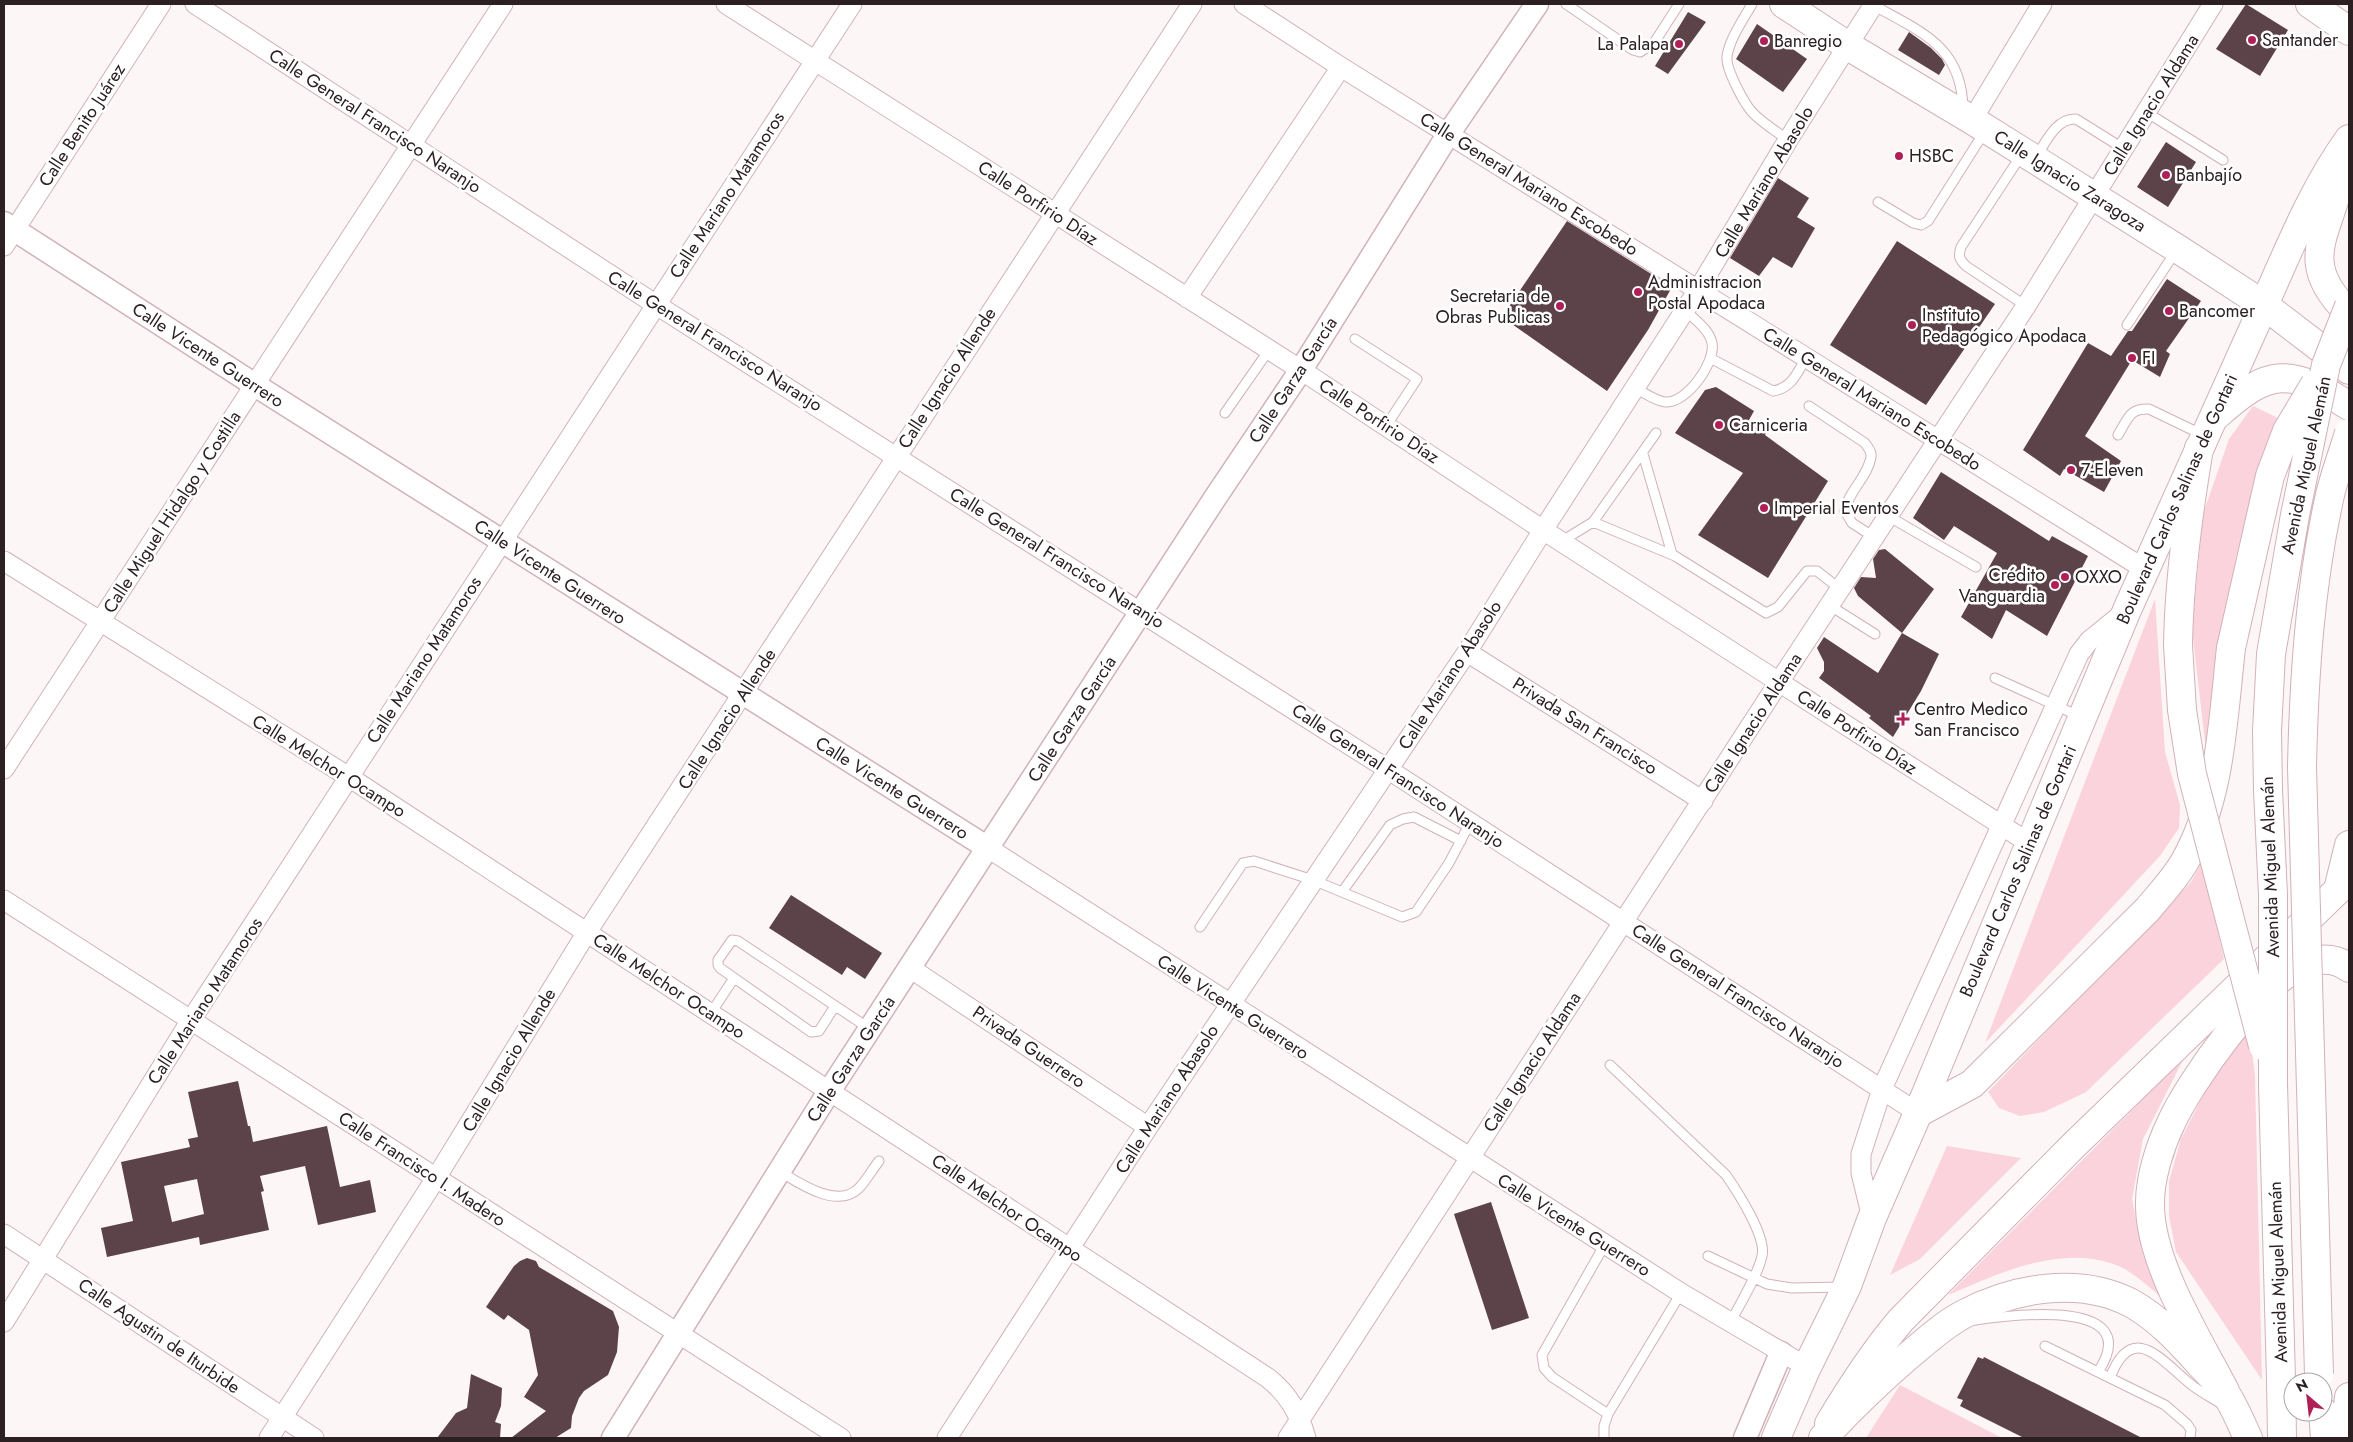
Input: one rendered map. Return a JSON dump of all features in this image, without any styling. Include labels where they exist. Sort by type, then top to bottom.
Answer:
[{"type":"main road","name":"Calle Ignacio Zaragoza","points":[[1784,4],[1848,46],[2095,196],[2264,305],[2338,368]]},
{"type":"main road","points":[[2310,4],[2349,31]]},
{"type":"main road","points":[[2347,142],[2340,178],[2319,248],[2320,264],[2325,284],[2349,314]]},
{"type":"main road","name":"Boulevard Carlos Salinas de Gortari","points":[[1776,1438],[1807,1367],[1847,1286],[1872,1218],[1918,1113],[2127,610],[2292,242],[2347,142]]},
{"type":"main road","name":"Avenida Miguel Alemán","points":[[2282,1438],[2273,1084],[2273,895],[2267,731],[2271,654],[2293,524],[2338,368],[2349,306]]},
{"type":"main road","points":[[1918,1113],[1972,1084],[2134,922],[2173,880],[2197,836],[2210,796],[2220,747],[2232,648],[2262,508],[2276,456],[2287,431],[2338,368]]},
{"type":"main road","points":[[2273,1084],[2192,774],[2182,710],[2178,645],[2178,602],[2185,532],[2205,435],[2248,390],[2278,377],[2303,380],[2349,406]]},
{"type":"main road","name":"Avenida Miguel Alemán","points":[[2319,1372],[2302,767],[2303,710],[2309,625],[2321,548],[2330,494],[2349,433]]},
{"type":"main road","points":[[1822,1438],[1861,1371],[1876,1349],[1901,1320],[2073,1146],[2344,883],[2349,845]]},
{"type":"main road","points":[[2248,1438],[2178,1299],[2155,1243],[2150,1219],[2150,1200],[2160,1151],[2171,1122],[2198,1076],[2226,1036],[2274,985],[2303,964],[2320,960],[2336,961],[2349,968]]},
{"type":"main road","points":[[1822,1438],[1860,1398],[1937,1331],[1995,1300],[2023,1291],[2052,1288],[2085,1290],[2109,1295],[2131,1303],[2158,1322],[2182,1344],[2230,1402]]},
{"type":"main road","points":[[2345,1438],[2349,1397]]},
{"type":"main road","points":[[2324,1422],[2326,1438]]},
{"type":"street","name":"Calle Benito Juárez","points":[[7,233],[161,4]]},
{"type":"street","name":"Calle General Francisco Naranjo","points":[[195,4],[655,304],[1141,611],[1624,921],[1918,1113]]},
{"type":"street","name":"Calle Miguel Hidalgo y Costilla","points":[[4,769],[503,4]]},
{"type":"street","name":"Calle Porfirio Díaz","points":[[726,4],[816,59],[1054,214],[1301,370],[1543,530],[2029,843]]},
{"type":"street","name":"Calle Mariano Matamoros","points":[[4,1322],[191,1020],[655,304],[852,4]]},
{"type":"street","name":"Calle Ignacio Allende","points":[[269,1438],[436,1178],[587,932],[1192,4]]},
{"type":"street","name":"Calle General Mariano Escobedo","points":[[1244,4],[1341,67],[1450,133],[2146,570]]},
{"type":"street","name":"Calle Garza García","points":[[613,1438],[677,1332],[830,1090],[1141,611],[1301,370],[1450,133],[1537,4]]},
{"type":"street","points":[[1974,121],[2042,4]]},
{"type":"street","name":"Calle Ignacio Aldama","points":[[1288,1438],[1829,605],[2026,306],[2213,4]]},
{"type":"street","name":"Calle Mariano Abasolo","points":[[947,1438],[1148,1126],[1467,652],[1543,530],[1698,290],[1788,140],[1874,5]]},
{"type":"street","points":[[1187,298],[1341,67]]},
{"type":"street","name":"Calle Vicente Guerrero","points":[[7,233],[255,385],[988,848],[1229,1005],[1730,1323],[1807,1367]]},
{"type":"street","name":"Calle Melchor Ocampo","points":[[4,561],[348,778],[587,932],[1268,1378],[1281,1389],[1300,1418],[1306,1438]]},
{"type":"street","points":[[1872,1218],[1861,1173],[1861,1154],[1882,1089],[2079,654],[2089,641],[2127,610]]},
{"type":"street","name":"Privada San Francisco","points":[[1467,652],[1703,801]]},
{"type":"street","name":"Calle Francisco I. Madero","points":[[4,900],[841,1438]]},
{"type":"street","name":"Privada Guerrero","points":[[910,968],[1148,1126]]},
{"type":"street","name":"Calle Agustin de Iturbide","points":[[4,1234],[314,1438]]},
{"type":"street","points":[[1745,1438],[1781,1353]]},
{"type":"lane","points":[[1566,4],[1633,50],[1640,52],[1654,42],[1679,4]]},
{"type":"lane","points":[[1752,4],[1731,42],[1726,58],[1729,72],[1750,110],[1788,140]]},
{"type":"lane","points":[[1874,5],[1922,34],[1945,51],[1959,79],[1963,95],[1974,121],[1928,221],[1921,225],[1913,223],[1878,202]]},
{"type":"lane","points":[[2146,112],[2223,160]]},
{"type":"lane","points":[[2026,306],[1966,266],[1960,260],[1961,247],[2029,155],[2067,118],[2076,119],[2124,148]]},
{"type":"lane","points":[[2127,325],[2178,249]]},
{"type":"lane","points":[[1634,388],[1665,403],[1678,401],[1687,394],[1712,359],[1712,343],[1706,330],[1685,310]]},
{"type":"lane","points":[[1354,339],[1418,379],[1386,426]]},
{"type":"lane","points":[[1225,413],[1269,350]]},
{"type":"lane","points":[[1712,359],[1773,391],[1783,390],[1792,382],[1806,358]]},
{"type":"lane","points":[[1809,406],[1865,443],[1871,450],[1872,456],[1846,502],[1845,511],[1852,523],[1874,537]]},
{"type":"lane","points":[[2118,435],[2132,411],[2140,408],[2149,408],[2205,435]]},
{"type":"lane","points":[[1562,541],[1593,522],[1656,434]]},
{"type":"lane","points":[[1643,454],[1672,554]]},
{"type":"lane","points":[[1888,516],[1976,567]]},
{"type":"lane","points":[[1593,522],[1672,554],[1766,613],[1778,607],[1806,571],[1817,571],[1840,589]]},
{"type":"lane","points":[[1829,605],[1875,634]]},
{"type":"lane","points":[[1995,678],[2083,717]]},
{"type":"lane","points":[[1342,892],[1390,825],[1403,818],[1414,818],[1461,841]]},
{"type":"lane","points":[[1200,928],[1243,863],[1254,861],[1313,880],[1402,917],[1416,912],[1449,863],[1470,822]]},
{"type":"lane","points":[[835,1006],[819,1031],[811,1032],[720,968],[718,962],[730,942],[734,940],[835,1006],[870,1029]]},
{"type":"lane","points":[[711,1013],[734,978]]},
{"type":"lane","points":[[1610,1065],[1714,1162],[1738,1192],[1762,1242],[1762,1256],[1730,1323]]},
{"type":"lane","points":[[779,1171],[830,1197],[844,1196],[857,1190],[879,1161]]},
{"type":"lane","points":[[1605,1244],[1542,1355],[1544,1368],[1552,1377],[1608,1414]]},
{"type":"lane","points":[[1708,1256],[1767,1284],[1792,1288],[1847,1286]]},
{"type":"lane","points":[[1604,1438],[1604,1426],[1608,1414],[1681,1292]]},
{"type":"lane","points":[[1950,1323],[2012,1316],[2058,1315],[2085,1319],[2095,1323],[2108,1337],[2110,1345],[2098,1372]]},
{"type":"lane","points":[[2044,1346],[2165,1404],[2182,1417],[2191,1430],[2190,1438]]},
{"type":"lane","points":[[2110,1378],[2120,1357],[2132,1349],[2141,1347],[2160,1356],[2193,1386],[2230,1402]]},
{"type":"shaded area","points":[[2253,406],[2280,419],[2266,448],[2236,557],[2206,751],[2192,629],[2203,514],[2229,439]]},
{"type":"shaded area","points":[[2155,599],[2165,752],[2180,805],[2179,828],[2160,856],[1985,1043]]},
{"type":"shaded area","points":[[2202,862],[2224,959],[2086,1092],[2044,1112],[2020,1116],[1999,1108],[1988,1092],[2191,882]]},
{"type":"shaded area","points":[[2249,1031],[2255,1075],[2262,1380],[2176,1252],[2169,1216],[2169,1181],[2181,1139],[2220,1062]]},
{"type":"shaded area","points":[[2184,1058],[2143,1139],[2132,1199],[2143,1254],[2167,1302],[2121,1267],[2099,1260],[2077,1258],[2033,1263],[1948,1295]]},
{"type":"shaded area","points":[[1947,1146],[2021,1158],[1920,1259],[1890,1275]]},
{"type":"shaded area","points":[[1900,1385],[2002,1438],[1866,1438]]},
{"type":"building","name":"Santander","points":[[2246,4],[2288,30],[2260,76],[2216,49]]},
{"type":"building","name":"La Palapa","points":[[1688,12],[1706,22],[1668,74],[1655,66]]},
{"type":"building","name":"Banregio","points":[[1757,24],[1807,59],[1783,92],[1736,59]]},
{"type":"building","points":[[1909,32],[1931,48],[1942,59],[1945,65],[1939,75],[1898,50]]},
{"type":"building","name":"Banbajío","points":[[2166,142],[2196,162],[2168,207],[2137,187]]},
{"type":"building","points":[[1778,178],[1809,198],[1797,217],[1815,228],[1792,268],[1773,257],[1759,276],[1730,258]]},
{"type":"building","name":"Secretaria de Obras Publicas","points":[[1567,221],[1672,287],[1648,330],[1607,391],[1502,317]]},
{"type":"building","name":"Instituto Pedagógico Apodaca","points":[[1897,241],[1995,304],[1926,405],[1830,345]]},
{"type":"building","points":[[2167,279],[2201,301],[2166,351],[2170,354],[2160,377],[2132,360],[2085,436],[2121,461],[2104,492],[2064,469],[2060,476],[2023,450],[2088,343],[2111,356],[2128,331],[2132,331]]},
{"type":"building","name":"Imperial Eventos","points":[[1716,387],[1754,411],[1749,420],[1767,430],[1765,435],[1828,481],[1768,578],[1698,535],[1743,473],[1675,433],[1705,390]]},
{"type":"building","points":[[1941,472],[2049,541],[2052,536],[2088,556],[2047,636],[2006,610],[1992,639],[1961,617],[1997,553],[1954,526],[1944,540],[1913,518]]},
{"type":"building","points":[[1885,549],[1934,589],[1902,633],[1858,596],[1854,588],[1861,577],[1876,578],[1873,559],[1879,550]]},
{"type":"building","points":[[1902,633],[1939,654],[1921,691],[1893,737],[1869,718],[1871,716],[1819,678],[1824,671],[1824,662],[1817,648],[1824,637],[1878,673]]},
{"type":"building","points":[[791,895],[882,953],[865,979],[847,967],[842,975],[769,928]]},
{"type":"building","points":[[238,1081],[253,1142],[327,1126],[340,1187],[370,1180],[376,1212],[318,1225],[305,1166],[260,1176],[264,1191],[261,1192],[269,1230],[200,1245],[199,1237],[107,1257],[101,1228],[133,1221],[121,1162],[190,1147],[188,1139],[198,1137],[188,1092]],"holes":[[[197,1179],[204,1214],[172,1222],[164,1186]]]},
{"type":"building","points":[[1491,1202],[1529,1318],[1492,1330],[1454,1214]]},
{"type":"building","points":[[527,1258],[536,1261],[539,1267],[613,1311],[619,1327],[617,1352],[608,1375],[584,1391],[572,1416],[571,1428],[555,1438],[511,1438],[546,1411],[524,1397],[538,1375],[529,1330],[508,1315],[504,1320],[486,1307],[514,1266]]},
{"type":"building","points":[[1978,1357],[1983,1359],[1984,1357],[2142,1438],[2024,1438],[1960,1406],[1963,1400],[1957,1398]]},
{"type":"building","points":[[471,1374],[502,1388],[501,1406],[495,1422],[501,1424],[500,1438],[437,1438],[456,1413],[467,1408]]},
{"type":"place","name":"Santander","points":[[2252,40]]},
{"type":"place","name":"Banregio","points":[[1764,41]]},
{"type":"place","name":"La Palapa","points":[[1679,44]]},
{"type":"place","name":"HSBC","points":[[1899,156]]},
{"type":"place","name":"Banbajío","points":[[2166,175]]},
{"type":"place","name":"Administracion Postal Apodaca","points":[[1638,292]]},
{"type":"place","name":"Secretaria de Obras Publicas","points":[[1560,306]]},
{"type":"place","name":"Bancomer","points":[[2169,311]]},
{"type":"place","name":"Instituto Pedagógico Apodaca","points":[[1912,325]]},
{"type":"place","name":"FI","points":[[2132,358]]},
{"type":"place","name":"Carniceria","points":[[1719,425]]},
{"type":"place","name":"7-Eleven","points":[[2071,470]]},
{"type":"place","name":"Imperial Eventos","points":[[1764,508]]},
{"type":"place","name":"OXXO","points":[[2065,577]]},
{"type":"place","name":"Crédito Vanguardia","points":[[2055,585]]},
{"type":"place","name":"Centro Medico San Francisco","points":[[1903,719]]}]
